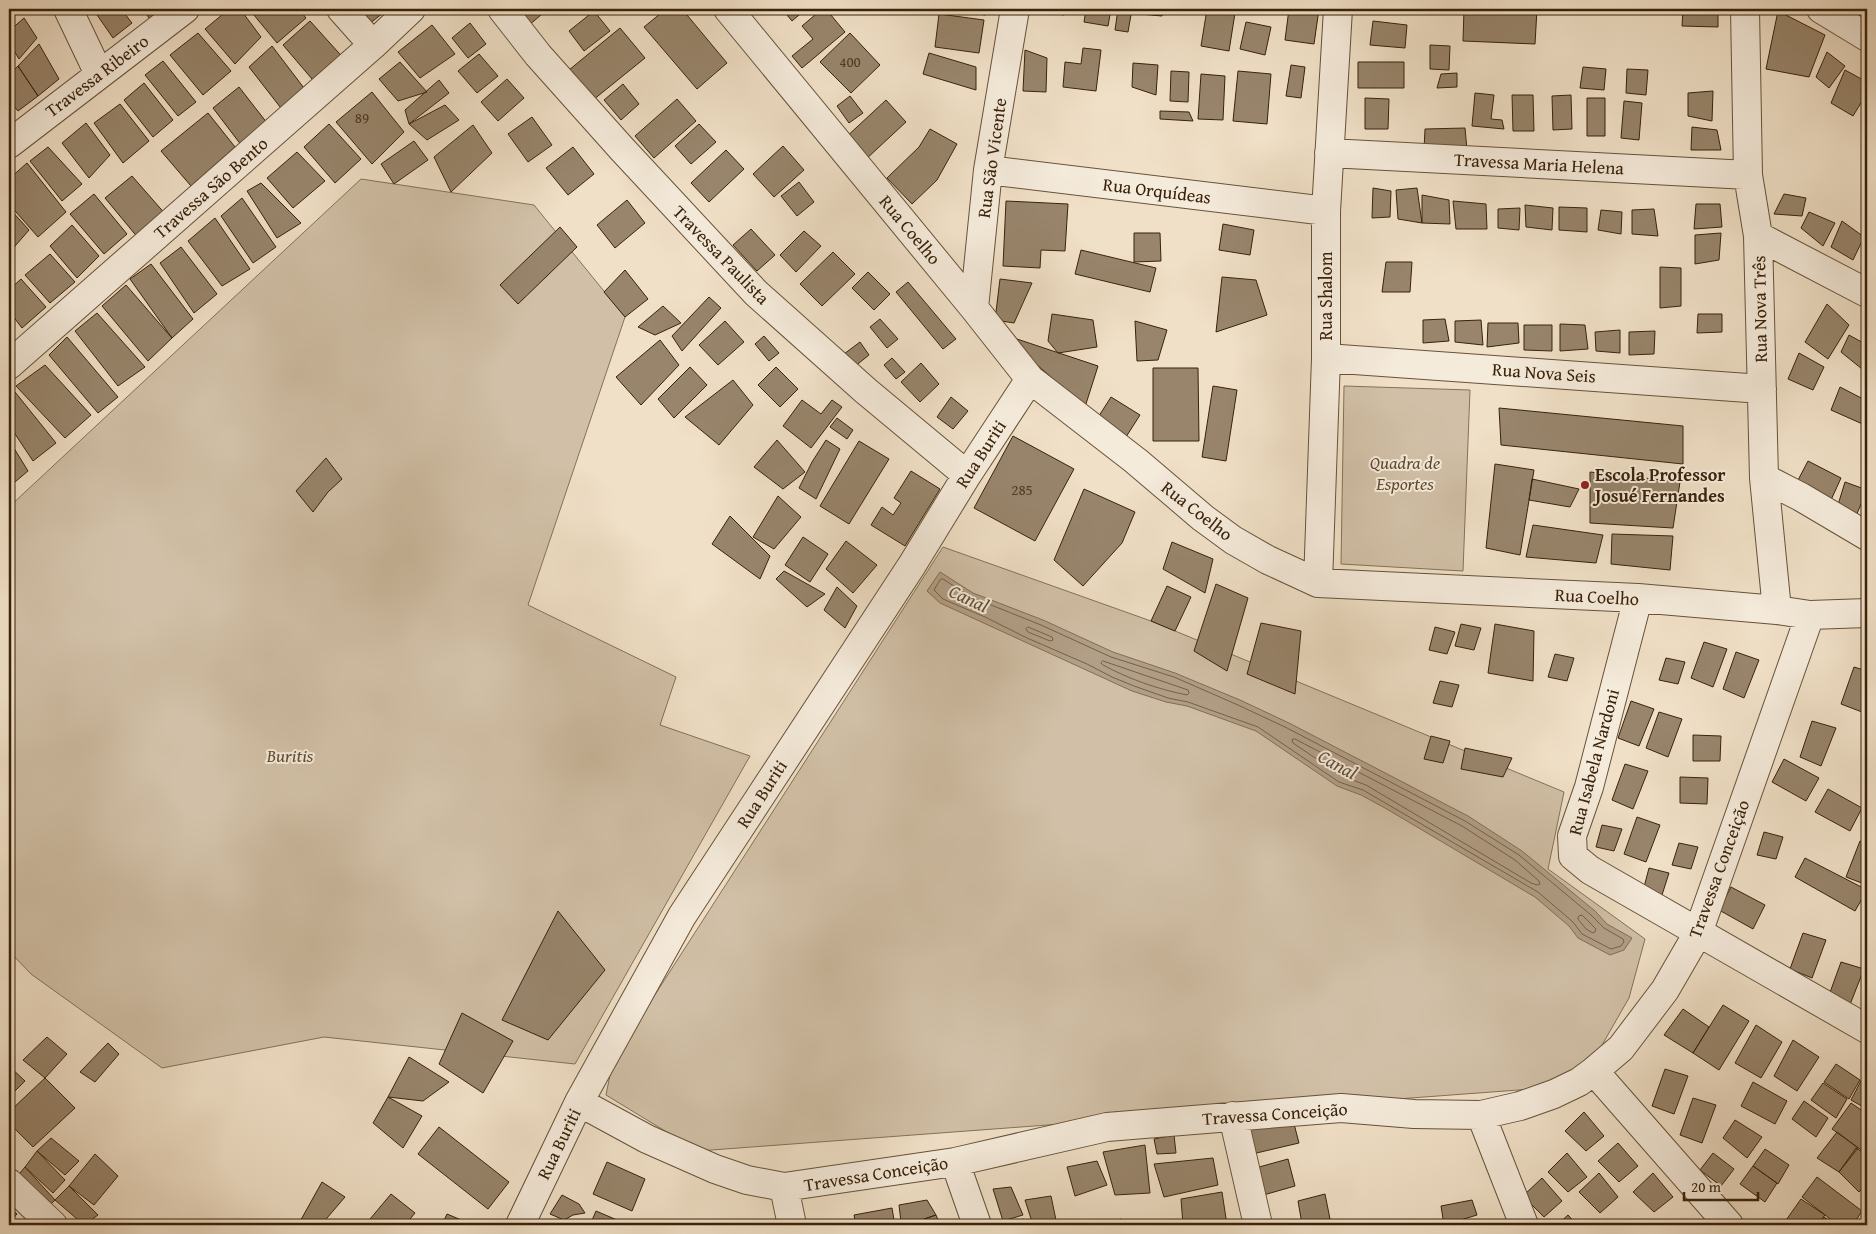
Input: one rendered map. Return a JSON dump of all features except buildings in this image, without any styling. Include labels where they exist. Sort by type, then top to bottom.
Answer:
[{"type":"street","points":[[68,9],[98,74]]},
{"type":"street","name":"Travessa Ribeiro","points":[[9,144],[185,9]]},
{"type":"street","points":[[341,9],[373,45]]},
{"type":"street","name":"Travessa São Bento","points":[[9,365],[373,45],[411,9]]},
{"type":"street","name":"Travessa Paulista","points":[[502,9],[538,55],[615,142],[756,293],[866,391],[967,474]]},
{"type":"street","name":"Rua Coelho","points":[[728,9],[974,308],[1030,379],[1233,540],[1268,560],[1318,583],[1638,598],[1777,610],[1810,615],[1867,613]]},
{"type":"street","name":"Rua São Vicente","points":[[974,308],[988,170],[1015,9]]},
{"type":"street","name":"Rua Shalom","points":[[1318,583],[1326,358],[1326,212],[1338,9]]},
{"type":"street","name":"Rua Nova Três","points":[[1745,9],[1748,175],[1758,236],[1764,478],[1777,610]]},
{"type":"street","points":[[1821,9],[1867,37]]},
{"type":"street","name":"Travessa Maria Helena","points":[[1329,153],[1748,175]]},
{"type":"street","name":"Rua Orquídeas","points":[[988,170],[1326,212]]},
{"type":"street","points":[[1758,236],[1867,293]]},
{"type":"street","name":"Rua Nova Seis","points":[[1326,358],[1762,389]]},
{"type":"street","name":"Rua Buriti","points":[[520,1225],[579,1102],[682,916],[912,565],[967,474],[1030,379]]},
{"type":"street","points":[[1764,478],[1801,497],[1867,536]]},
{"type":"street","name":"Rua Isabela Nardoni","points":[[1638,598],[1588,787],[1572,836],[1573,856],[1579,862],[1698,933],[1867,1030]]},
{"type":"street","name":"Travessa Conceição","points":[[579,1102],[647,1139],[707,1166],[747,1180],[784,1187],[955,1162],[1107,1127],[1341,1108],[1414,1114],[1480,1115],[1520,1106],[1554,1094],[1579,1082],[1594,1072],[1621,1048],[1650,1011],[1698,933],[1810,615]]},
{"type":"street","points":[[1594,1072],[1729,1225]]},
{"type":"street","points":[[1480,1115],[1524,1225]]},
{"type":"street","points":[[1233,1116],[1258,1225]]},
{"type":"street","points":[[955,1162],[977,1225]]},
{"type":"street","points":[[9,1183],[53,1225]]},
{"type":"street","points":[[784,1187],[792,1225]]},
{"type":"green space","name":"Buritis","points":[[361,179],[534,205],[625,317],[528,605],[676,677],[660,725],[750,756],[575,1064],[324,1037],[162,1068],[31,974],[9,951],[9,507]]},
{"type":"green space","name":"Quadra de Esportes","points":[[1344,386],[1470,390],[1463,571],[1341,564]]},
{"type":"green space","points":[[943,547],[1151,621],[1564,792],[1548,869],[1645,939],[1629,998],[1594,1059],[1532,1089],[698,1151],[606,1095],[613,1060]]},
{"type":"water","name":"Canal","points":[[940,572],[973,593],[1043,620],[1113,652],[1175,673],[1240,700],[1289,723],[1468,816],[1522,851],[1595,911],[1607,924],[1632,938],[1624,950],[1610,955],[1578,938],[1569,926],[1535,897],[1385,808],[1361,795],[1337,786],[1256,731],[1187,706],[1166,702],[1132,691],[940,603],[927,591]]},
{"type":"place","name":"Escola Professor Josué Fernandes","points":[[1585,485]]}]
